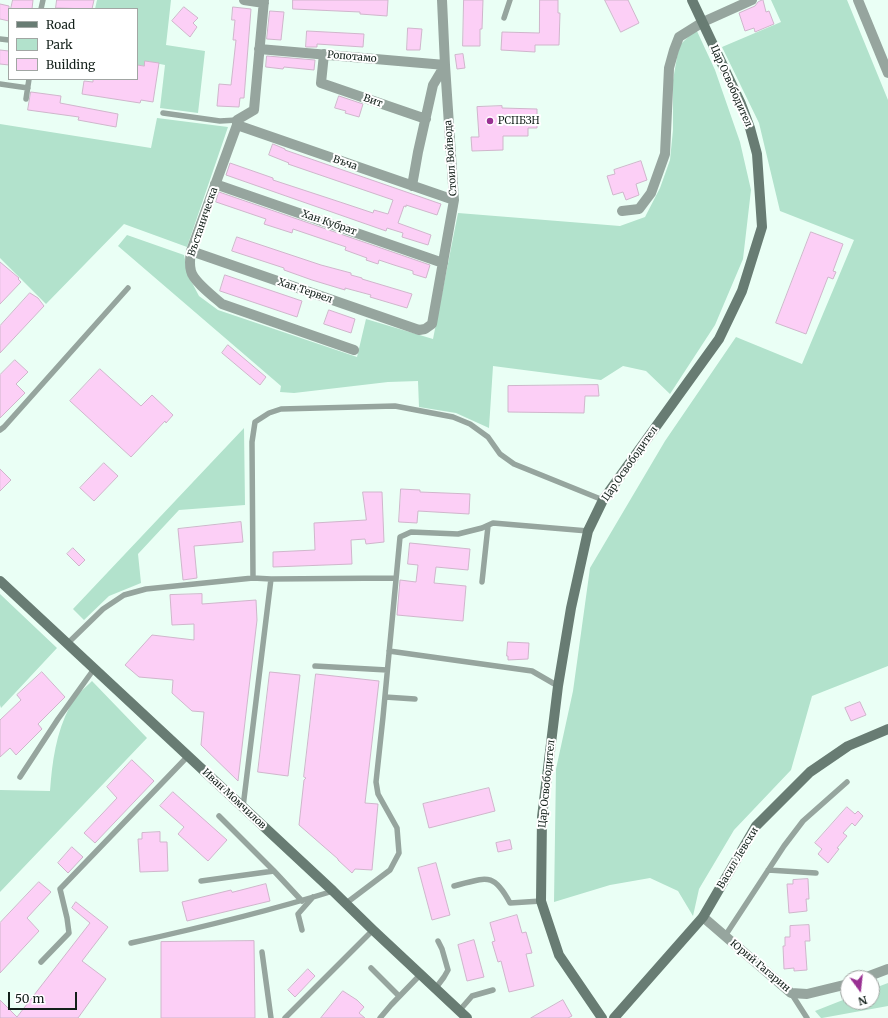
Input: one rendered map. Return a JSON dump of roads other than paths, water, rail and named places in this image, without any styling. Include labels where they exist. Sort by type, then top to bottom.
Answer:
[{"type":"main road","name":"Цар Освободител","points":[[602,1018],[559,955],[541,901],[542,818],[558,686],[571,608],[588,531],[603,500],[719,339],[742,291],[762,227],[756,154],[750,128],[741,104],[692,0]]},
{"type":"main road","name":"Иван Момчилов","points":[[0,581],[467,1018]]},
{"type":"main road","name":"Васил Левски","points":[[618,1017],[702,917],[756,826],[810,772],[848,746],[888,729]]},
{"type":"street","points":[[237,122],[254,110],[264,1],[244,0]]},
{"type":"street","name":"Стоил Войвода","points":[[419,330],[425,329],[432,324],[454,200],[442,0]]},
{"type":"street","points":[[622,212],[639,210],[651,192],[666,154],[669,68],[679,37],[703,22],[752,0]]},
{"type":"street","points":[[858,0],[888,73]]},
{"type":"street","name":"Ропотамо","points":[[260,49],[445,65]]},
{"type":"street","name":"Вит","points":[[324,54],[321,83],[426,119]]},
{"type":"street","points":[[412,186],[433,84],[445,65]]},
{"type":"street","name":"Въстаническа","points":[[237,122],[191,251],[189,262],[191,273],[222,304],[354,350]]},
{"type":"street","name":"Въча","points":[[237,122],[454,200]]},
{"type":"street","name":"Хан Кубрат","points":[[216,184],[443,263]]},
{"type":"street","name":"Хан Тервел","points":[[191,251],[419,330]]},
{"type":"street","name":"Юрий Гагарин","points":[[702,917],[791,993],[807,994],[840,986]]},
{"type":"lane","points":[[504,18],[510,0]]},
{"type":"lane","points":[[26,99],[29,80]]},
{"type":"lane","points":[[0,84],[28,88]]},
{"type":"lane","points":[[163,113],[237,122]]},
{"type":"lane","points":[[0,430],[9,422],[128,288]]},
{"type":"lane","points":[[253,578],[252,442],[255,422],[269,413],[281,410],[395,406],[453,417],[470,424],[488,438],[500,454],[514,464],[603,500]]},
{"type":"lane","points":[[345,904],[390,870],[399,853],[397,828],[378,794],[376,782],[400,537],[411,532],[458,534],[482,528],[493,523],[588,531]]},
{"type":"lane","points":[[482,582],[488,526]]},
{"type":"lane","points":[[68,644],[104,609],[124,595],[146,589],[253,578],[396,578]]},
{"type":"lane","points":[[243,807],[271,579]]},
{"type":"lane","points":[[389,651],[532,671],[558,686]]},
{"type":"lane","points":[[315,666],[387,670]]},
{"type":"lane","points":[[20,777],[58,719],[94,669]]},
{"type":"lane","points":[[385,697],[415,699]]},
{"type":"lane","points":[[41,962],[69,933],[60,889],[188,756]]},
{"type":"lane","points":[[725,936],[802,821],[847,782]]},
{"type":"lane","points":[[219,816],[302,901]]},
{"type":"lane","points":[[768,870],[816,873]]},
{"type":"lane","points":[[201,881],[274,871]]},
{"type":"lane","points":[[454,886],[486,879],[497,883],[510,903],[541,901]]},
{"type":"lane","points":[[131,943],[216,924],[302,901],[333,891]]},
{"type":"lane","points":[[302,930],[298,914],[313,897]]},
{"type":"lane","points":[[286,1018],[373,930]]},
{"type":"lane","points":[[435,989],[448,970],[438,941]]},
{"type":"lane","points":[[262,952],[271,1018]]},
{"type":"lane","points":[[371,968],[399,996]]},
{"type":"lane","points":[[380,1018],[420,975]]},
{"type":"lane","points":[[459,1011],[472,996],[493,990]]},
{"type":"lane","points":[[791,993],[807,1018]]},
{"type":"place","name":"РСПБЗН","points":[[490,121]]}]
